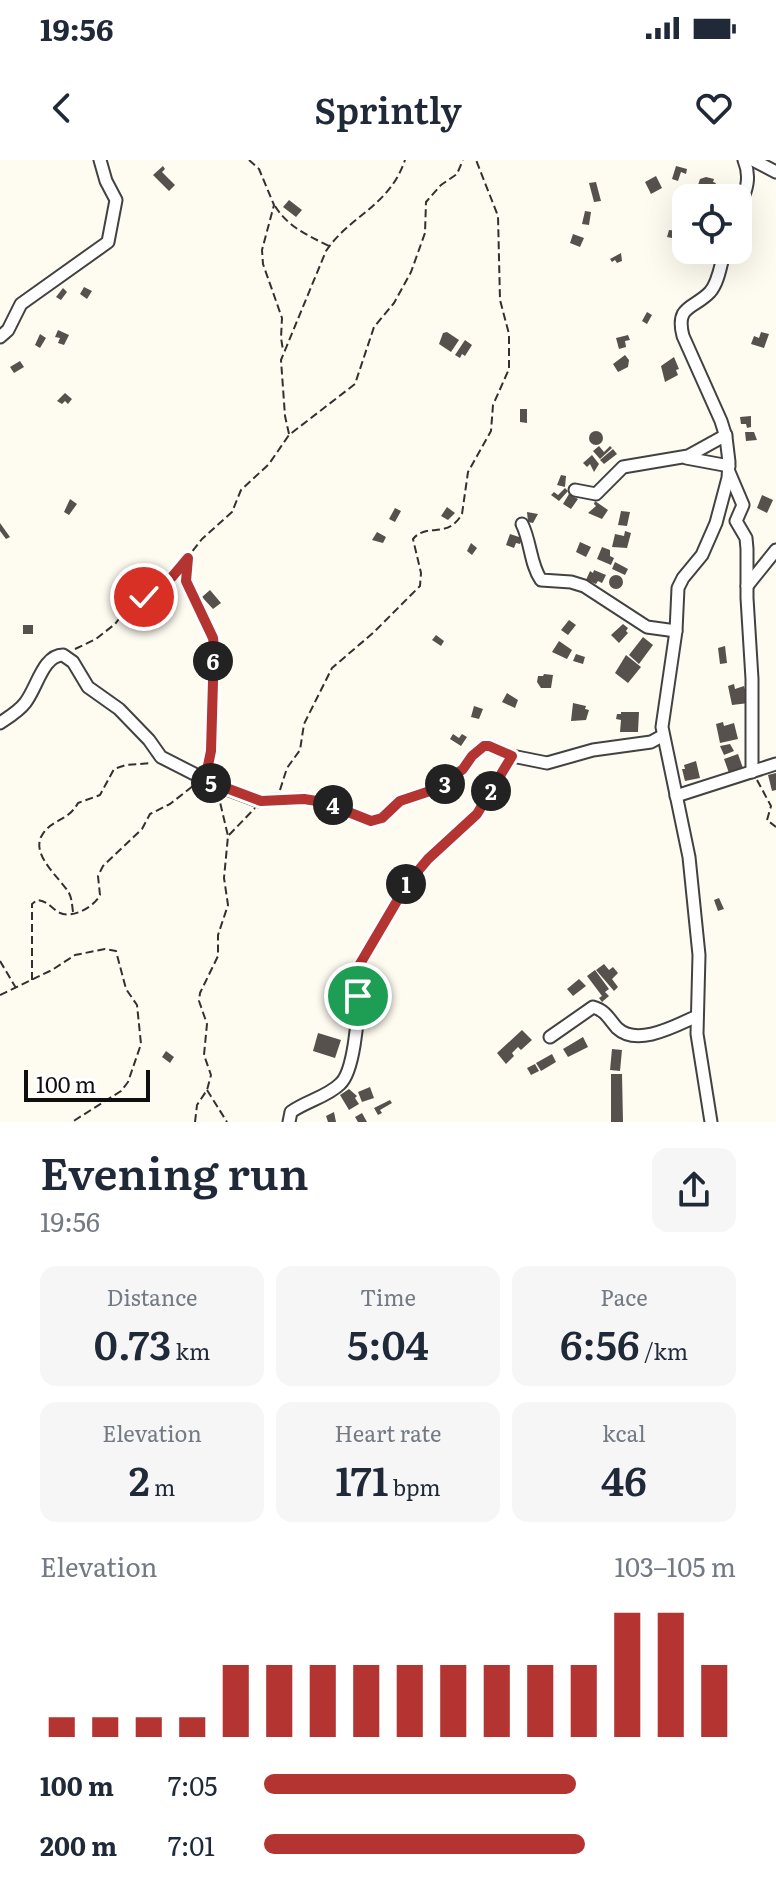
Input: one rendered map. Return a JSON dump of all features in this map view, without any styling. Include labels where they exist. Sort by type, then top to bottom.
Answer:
[{"type":"street","points":[[0,337],[8,330],[21,304],[108,242],[116,200],[100,160]]},
{"type":"street","points":[[744,160],[748,169],[748,184]]},
{"type":"street","points":[[753,160],[776,172]]},
{"type":"street","points":[[720,264],[711,291],[685,311],[681,328],[726,435],[729,469],[743,505],[736,521],[747,543],[752,772]]},
{"type":"street","points":[[575,490],[596,494],[623,467],[681,457],[700,451],[726,435]]},
{"type":"street","points":[[681,457],[729,469]]},
{"type":"street","points":[[711,1122],[695,1017],[699,955],[689,857],[662,736],[676,631],[678,588],[702,555],[716,523],[729,469]]},
{"type":"street","points":[[522,524],[528,535],[535,570],[541,580],[584,586],[647,627],[676,631]]},
{"type":"street","points":[[747,586],[776,550]]},
{"type":"street","points":[[0,723],[24,704],[48,661],[56,655],[63,655],[73,662],[88,687],[119,709],[161,757],[210,783],[261,801],[304,799],[323,802],[371,821],[377,820],[400,801],[439,788],[463,769],[484,746],[512,756],[553,763],[593,750],[645,743],[662,736]]},
{"type":"street","points":[[289,1122],[291,1112],[338,1087],[344,1080],[355,1038],[357,969],[407,884],[428,859],[477,814],[512,756]]},
{"type":"street","points":[[676,796],[776,764]]},
{"type":"street","points":[[550,1037],[593,1007],[603,1010],[620,1031],[631,1035],[669,1029],[695,1017]]},
{"type":"path","points":[[249,160],[259,169],[283,220],[329,246]]},
{"type":"path","points":[[289,435],[281,374],[284,353],[329,246],[379,203],[394,183],[405,160]]},
{"type":"path","points":[[63,655],[96,639],[115,624],[132,602],[160,587],[202,539],[232,512],[241,490],[269,464],[289,435],[355,384],[374,327],[394,303],[411,272],[426,229],[426,202],[441,185],[457,174],[463,160]]},
{"type":"path","points":[[279,800],[281,782],[300,750],[304,724],[332,668],[420,586],[421,573],[413,539],[420,532],[450,528],[458,521],[471,464],[491,431],[493,405],[509,369],[509,334],[500,300],[498,216],[476,160]]},
{"type":"path","points":[[274,205],[262,250],[263,264],[282,318],[284,353]]},
{"type":"path","points":[[188,558],[186,581],[213,638],[210,783],[228,836],[224,878],[227,915],[218,935],[218,956],[199,1001],[207,1024],[204,1055],[211,1075],[207,1090],[197,1105],[195,1122]]},
{"type":"path","points":[[73,913],[69,894],[40,853],[40,838],[50,825],[72,814],[78,803],[100,795],[114,769],[126,765],[152,764],[161,757]]},
{"type":"path","points":[[752,772],[770,803],[767,820],[776,827]]},
{"type":"path","points":[[32,980],[32,904],[44,900],[61,913],[91,907],[99,900],[99,871],[142,829],[150,814],[210,783]]},
{"type":"path","points":[[228,836],[261,801]]},
{"type":"path","points":[[0,995],[75,955],[116,951],[126,989],[137,1005],[141,1044],[128,1082],[121,1091],[72,1122]]},
{"type":"path","points":[[0,961],[16,988]]},
{"type":"path","points":[[207,1090],[227,1122]]},
{"type":"building","points":[[163,166],[165,169],[162,172],[175,185],[169,191],[153,175]]},
{"type":"building","points":[[676,166],[687,169],[686,174],[681,172],[678,181],[672,179]]},
{"type":"building","points":[[656,176],[662,188],[651,194],[645,182]]},
{"type":"building","points":[[700,179],[714,179],[716,183],[698,184]]},
{"type":"building","points":[[596,182],[601,201],[594,202],[589,183]]},
{"type":"building","points":[[289,200],[302,210],[296,217],[283,207]]},
{"type":"building","points":[[585,211],[591,212],[589,225],[582,224]]},
{"type":"building","points":[[573,234],[584,238],[580,247],[570,243]]},
{"type":"building","points":[[621,253],[622,261],[612,262],[610,259]]},
{"type":"building","points":[[84,287],[92,291],[87,299],[80,294]]},
{"type":"building","points":[[63,288],[67,292],[61,300],[56,297]]},
{"type":"building","points":[[647,312],[652,315],[647,324],[642,321]]},
{"type":"building","points":[[58,330],[69,335],[64,345],[58,343],[60,338],[55,337]]},
{"type":"building","points":[[447,332],[459,340],[451,352],[439,344],[443,333]]},
{"type":"building","points":[[761,332],[769,334],[764,348],[751,344],[754,336],[759,338]]},
{"type":"building","points":[[40,334],[46,338],[40,348],[35,345]]},
{"type":"building","points":[[628,335],[630,340],[625,341],[626,347],[619,349],[616,338]]},
{"type":"building","points":[[465,340],[472,345],[460,358],[455,355]]},
{"type":"building","points":[[625,355],[629,360],[628,367],[618,372],[613,364]]},
{"type":"building","points":[[674,357],[678,375],[665,382],[661,366]]},
{"type":"building","points":[[20,361],[24,367],[14,373],[10,367]]},
{"type":"building","points":[[65,393],[72,399],[68,404],[65,401],[62,404],[57,401]]},
{"type":"building","points":[[520,409],[527,409],[527,423],[520,422]]},
{"type":"building","points":[[751,416],[751,427],[741,424],[740,417]]},
{"type":"building","points":[[596,431],[603,438],[596,445],[589,438]]},
{"type":"building","points":[[745,432],[754,432],[757,440],[746,441]]},
{"type":"building","points":[[599,446],[604,452],[610,446],[612,448],[600,459],[593,451]]},
{"type":"building","points":[[613,449],[617,454],[604,464],[600,460]]},
{"type":"building","points":[[592,455],[599,464],[594,472],[590,464],[587,467],[583,463]]},
{"type":"building","points":[[561,475],[566,476],[565,487],[557,485]]},
{"type":"building","points":[[565,488],[568,491],[559,501],[551,495],[554,492],[558,495]]},
{"type":"building","points":[[569,494],[578,499],[571,509],[563,504]]},
{"type":"building","points":[[762,495],[773,500],[767,513],[757,508]]},
{"type":"building","points":[[70,499],[77,504],[69,515],[64,512]]},
{"type":"building","points":[[595,501],[608,510],[602,519],[588,513],[596,506]]},
{"type":"building","points":[[447,507],[455,513],[448,520],[441,516]]},
{"type":"building","points":[[395,508],[401,511],[395,522],[389,519]]},
{"type":"building","points":[[621,511],[630,512],[627,526],[618,525]]},
{"type":"building","points":[[527,512],[538,514],[533,523],[528,522]]},
{"type":"building","points":[[0,523],[10,537],[6,539],[0,531]]},
{"type":"building","points":[[625,531],[631,533],[627,548],[612,547],[615,534],[624,536]]},
{"type":"building","points":[[377,532],[386,537],[383,543],[372,540]]},
{"type":"building","points":[[510,534],[522,538],[514,548],[506,545]]},
{"type":"building","points":[[580,542],[591,547],[586,557],[576,552]]},
{"type":"building","points":[[471,543],[477,548],[472,555],[467,551]]},
{"type":"building","points":[[602,547],[610,550],[610,556],[614,558],[611,565],[597,559]]},
{"type":"building","points":[[615,562],[628,569],[625,575],[612,569]]},
{"type":"building","points":[[594,570],[606,575],[602,583],[586,580],[590,571],[593,573]]},
{"type":"building","points":[[616,575],[623,582],[616,589],[609,582]]},
{"type":"building","points":[[210,590],[221,603],[213,609],[202,597]]},
{"type":"building","points":[[569,620],[576,625],[568,635],[561,630]]},
{"type":"building","points":[[623,624],[628,628],[628,633],[619,643],[611,635]]},
{"type":"building","points":[[23,625],[33,625],[33,634],[23,634]]},
{"type":"building","points":[[436,635],[444,641],[441,646],[432,640]]},
{"type":"building","points":[[643,637],[653,645],[639,664],[629,655]]},
{"type":"building","points":[[559,641],[572,650],[567,659],[552,652]]},
{"type":"building","points":[[725,646],[727,663],[720,664],[718,648]]},
{"type":"building","points":[[576,654],[585,657],[583,664],[573,661]]},
{"type":"building","points":[[626,655],[641,667],[628,683],[615,673]]},
{"type":"building","points":[[553,675],[551,688],[541,688],[537,682],[538,676]]},
{"type":"building","points":[[734,684],[735,689],[744,686],[749,703],[732,705],[728,686]]},
{"type":"building","points":[[507,693],[518,700],[515,708],[502,702]]},
{"type":"building","points":[[573,703],[586,706],[585,709],[589,710],[586,720],[571,721]]},
{"type":"building","points":[[474,706],[483,709],[479,719],[471,717]]},
{"type":"building","points":[[621,712],[639,712],[638,732],[620,732],[621,720],[616,719]]},
{"type":"building","points":[[723,722],[724,726],[734,723],[738,739],[720,743],[716,724]]},
{"type":"building","points":[[453,734],[459,738],[462,734],[467,737],[461,746],[450,739]]},
{"type":"building","points":[[730,744],[734,751],[724,755],[720,746]]},
{"type":"building","points":[[738,754],[743,768],[729,773],[724,759]]},
{"type":"building","points":[[696,761],[700,778],[685,781],[684,765]]},
{"type":"building","points":[[776,773],[776,790],[772,791],[768,775]]},
{"type":"building","points":[[719,898],[724,909],[718,911],[714,900]]},
{"type":"building","points":[[604,964],[618,973],[612,979],[618,987],[614,991],[596,970]]},
{"type":"building","points":[[595,970],[609,989],[605,992],[609,996],[602,1002],[599,998],[602,996],[587,976]]},
{"type":"building","points":[[579,979],[586,986],[573,996],[567,989]]},
{"type":"building","points":[[522,1030],[532,1040],[521,1050],[518,1047],[506,1064],[497,1053]]},
{"type":"building","points":[[318,1033],[341,1040],[335,1058],[313,1051]]},
{"type":"building","points":[[583,1037],[588,1047],[568,1057],[563,1049]]},
{"type":"building","points":[[612,1049],[622,1050],[620,1071],[610,1070]]},
{"type":"building","points":[[166,1051],[174,1057],[170,1063],[162,1057]]},
{"type":"building","points":[[552,1054],[556,1062],[541,1071],[536,1063]]},
{"type":"building","points":[[535,1064],[539,1071],[531,1075],[527,1068]]},
{"type":"building","points":[[611,1074],[622,1074],[623,1122],[611,1122]]},
{"type":"building","points":[[370,1087],[374,1098],[362,1102],[358,1092]]},
{"type":"building","points":[[349,1089],[357,1096],[355,1098],[359,1104],[349,1110],[340,1095]]},
{"type":"building","points":[[390,1100],[392,1103],[380,1110],[382,1113],[378,1115],[374,1108]]},
{"type":"building","points":[[334,1112],[336,1122],[328,1122],[326,1116]]},
{"type":"building","points":[[362,1113],[367,1122],[358,1122],[355,1117]]},
{"type":"route","points":[[144,597],[172,577],[188,558],[186,581],[214,646],[211,751],[205,780],[216,785],[261,801],[304,799],[323,802],[371,821],[382,818],[400,801],[439,788],[463,769],[484,746],[512,756],[477,814],[428,859],[407,884],[357,969],[358,996]]}]
